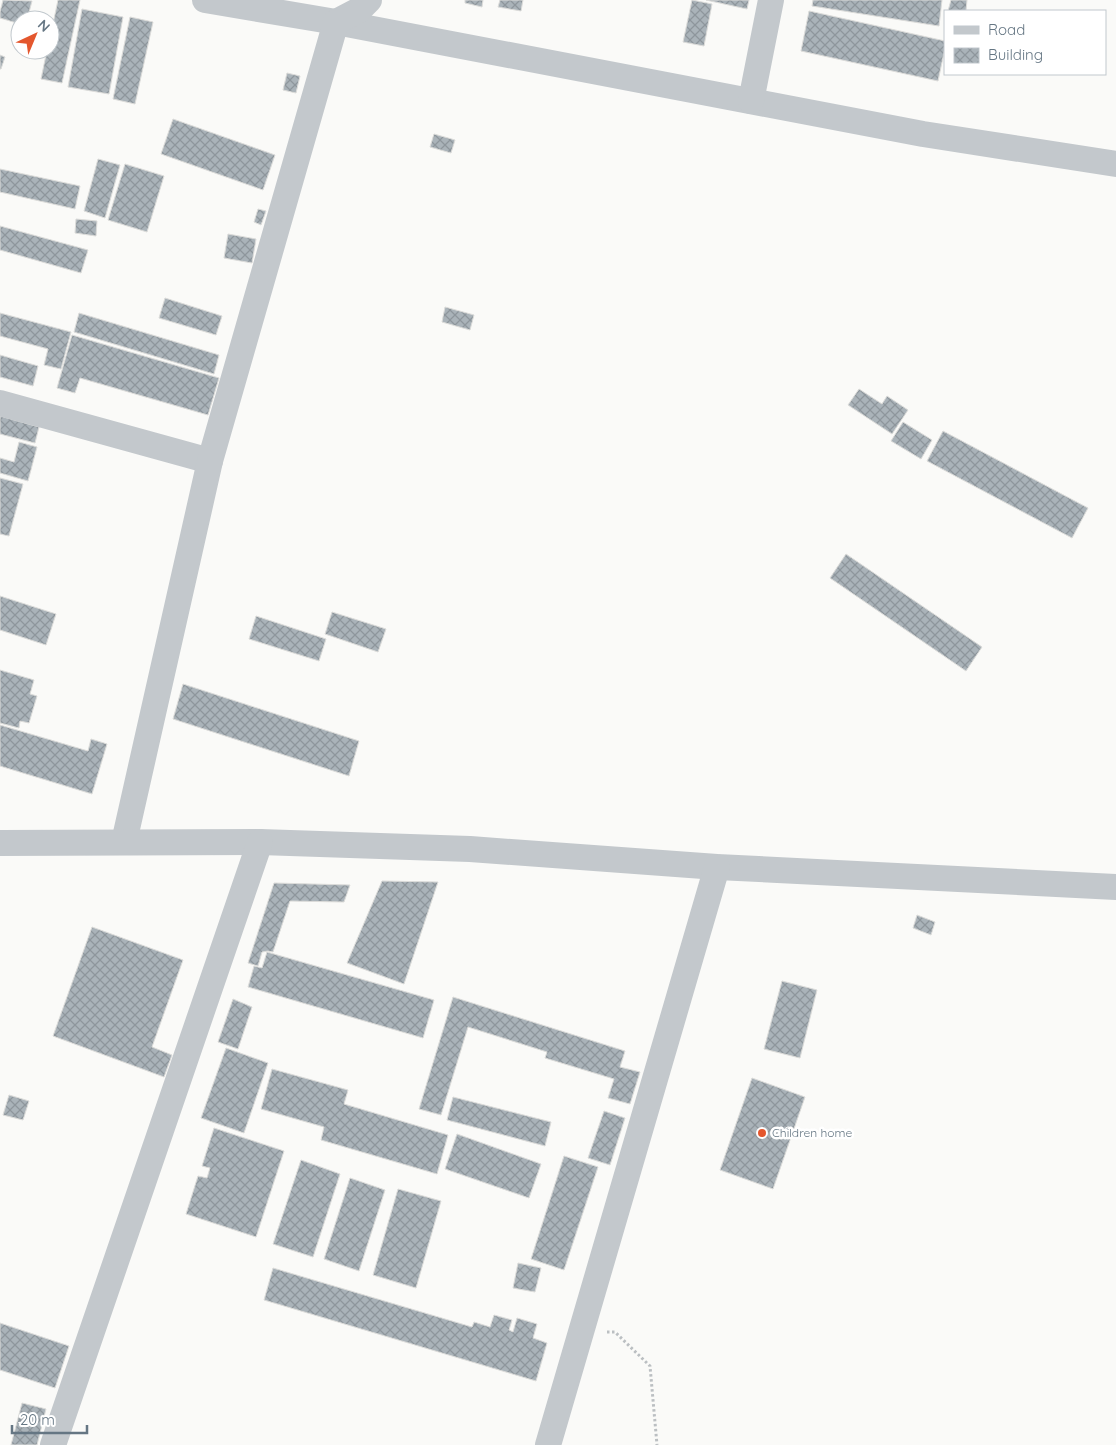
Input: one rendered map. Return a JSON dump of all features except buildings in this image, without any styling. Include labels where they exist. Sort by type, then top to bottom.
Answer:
[{"type":"street","points":[[205,0],[336,22],[923,134],[1116,164]]},
{"type":"street","points":[[124,842],[210,461],[336,22],[359,10],[369,0]]},
{"type":"street","points":[[750,101],[771,0]]},
{"type":"street","points":[[0,403],[210,461]]},
{"type":"street","points":[[53,1445],[260,842]]},
{"type":"street","points":[[0,843],[260,842],[470,849],[717,867],[1116,887]]},
{"type":"street","points":[[548,1445],[717,867]]},
{"type":"path","points":[[581,1329],[615,1332],[650,1366],[657,1445]]},
{"type":"place","name":"Children home","points":[[762,1133]]}]
